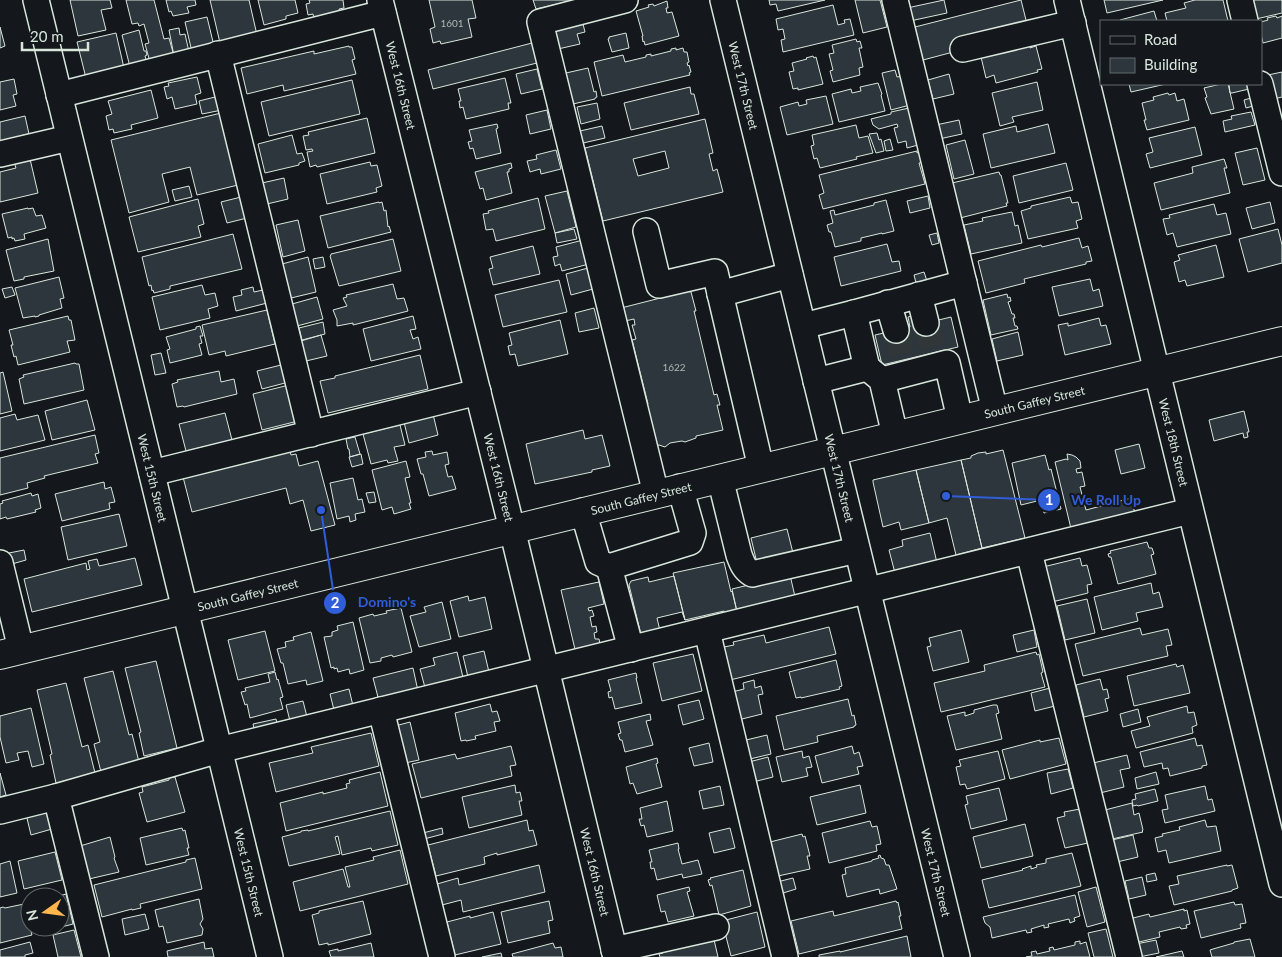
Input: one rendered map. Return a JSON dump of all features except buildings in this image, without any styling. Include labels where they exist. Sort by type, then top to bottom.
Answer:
[{"type":"main road","name":"South Gaffey Street","points":[[11,652],[1282,341]]},
{"type":"street","name":"West 15th Street","points":[[36,0],[270,957]]},
{"type":"street","points":[[583,511],[598,562],[609,566],[690,542],[693,533],[668,490],[540,22],[625,0]]},
{"type":"street","name":"West 17th Street","points":[[723,0],[956,957]]},
{"type":"street","points":[[816,381],[875,374],[939,360],[965,358],[956,286],[895,0]]},
{"type":"street","points":[[1240,0],[1245,20]]},
{"type":"street","points":[[59,95],[218,54],[382,6]]},
{"type":"street","name":"West 16th Street","points":[[382,6],[615,954]]},
{"type":"street","points":[[962,49],[1070,12]]},
{"type":"street","name":"West 18th Street","points":[[1070,12],[1282,884]]},
{"type":"street","points":[[218,54],[311,434]]},
{"type":"street","points":[[1260,85],[1282,174]]},
{"type":"street","points":[[0,154],[69,138]]},
{"type":"street","points":[[646,231],[659,285],[715,272],[761,468]]},
{"type":"street","points":[[720,294],[790,275]]},
{"type":"street","points":[[803,326],[956,286]]},
{"type":"street","points":[[956,286],[995,411]]},
{"type":"street","points":[[919,295],[926,323]]},
{"type":"street","points":[[888,303],[896,330]]},
{"type":"street","points":[[854,313],[896,435]]},
{"type":"street","points":[[939,360],[960,419]]},
{"type":"street","points":[[152,473],[478,392]]},
{"type":"street","points":[[720,478],[738,555],[742,565],[752,574],[857,550]]},
{"type":"street","points":[[0,810],[56,797],[219,750],[1190,511]]},
{"type":"street","points":[[1029,552],[1129,957]]},
{"type":"street","points":[[0,563],[11,652]]},
{"type":"street","points":[[609,566],[631,649]]},
{"type":"street","points":[[707,631],[785,957]]},
{"type":"street","points":[[381,710],[442,957]]},
{"type":"street","points":[[56,797],[96,957]]},
{"type":"street","points":[[615,954],[716,927]]},
{"type":"tunnel","points":[[926,323],[934,353]]},
{"type":"tunnel","points":[[896,330],[903,360]]},
{"type":"place","name":"We Roll Up","points":[[946,496]]},
{"type":"place","name":"Domino's","points":[[321,510]]}]
